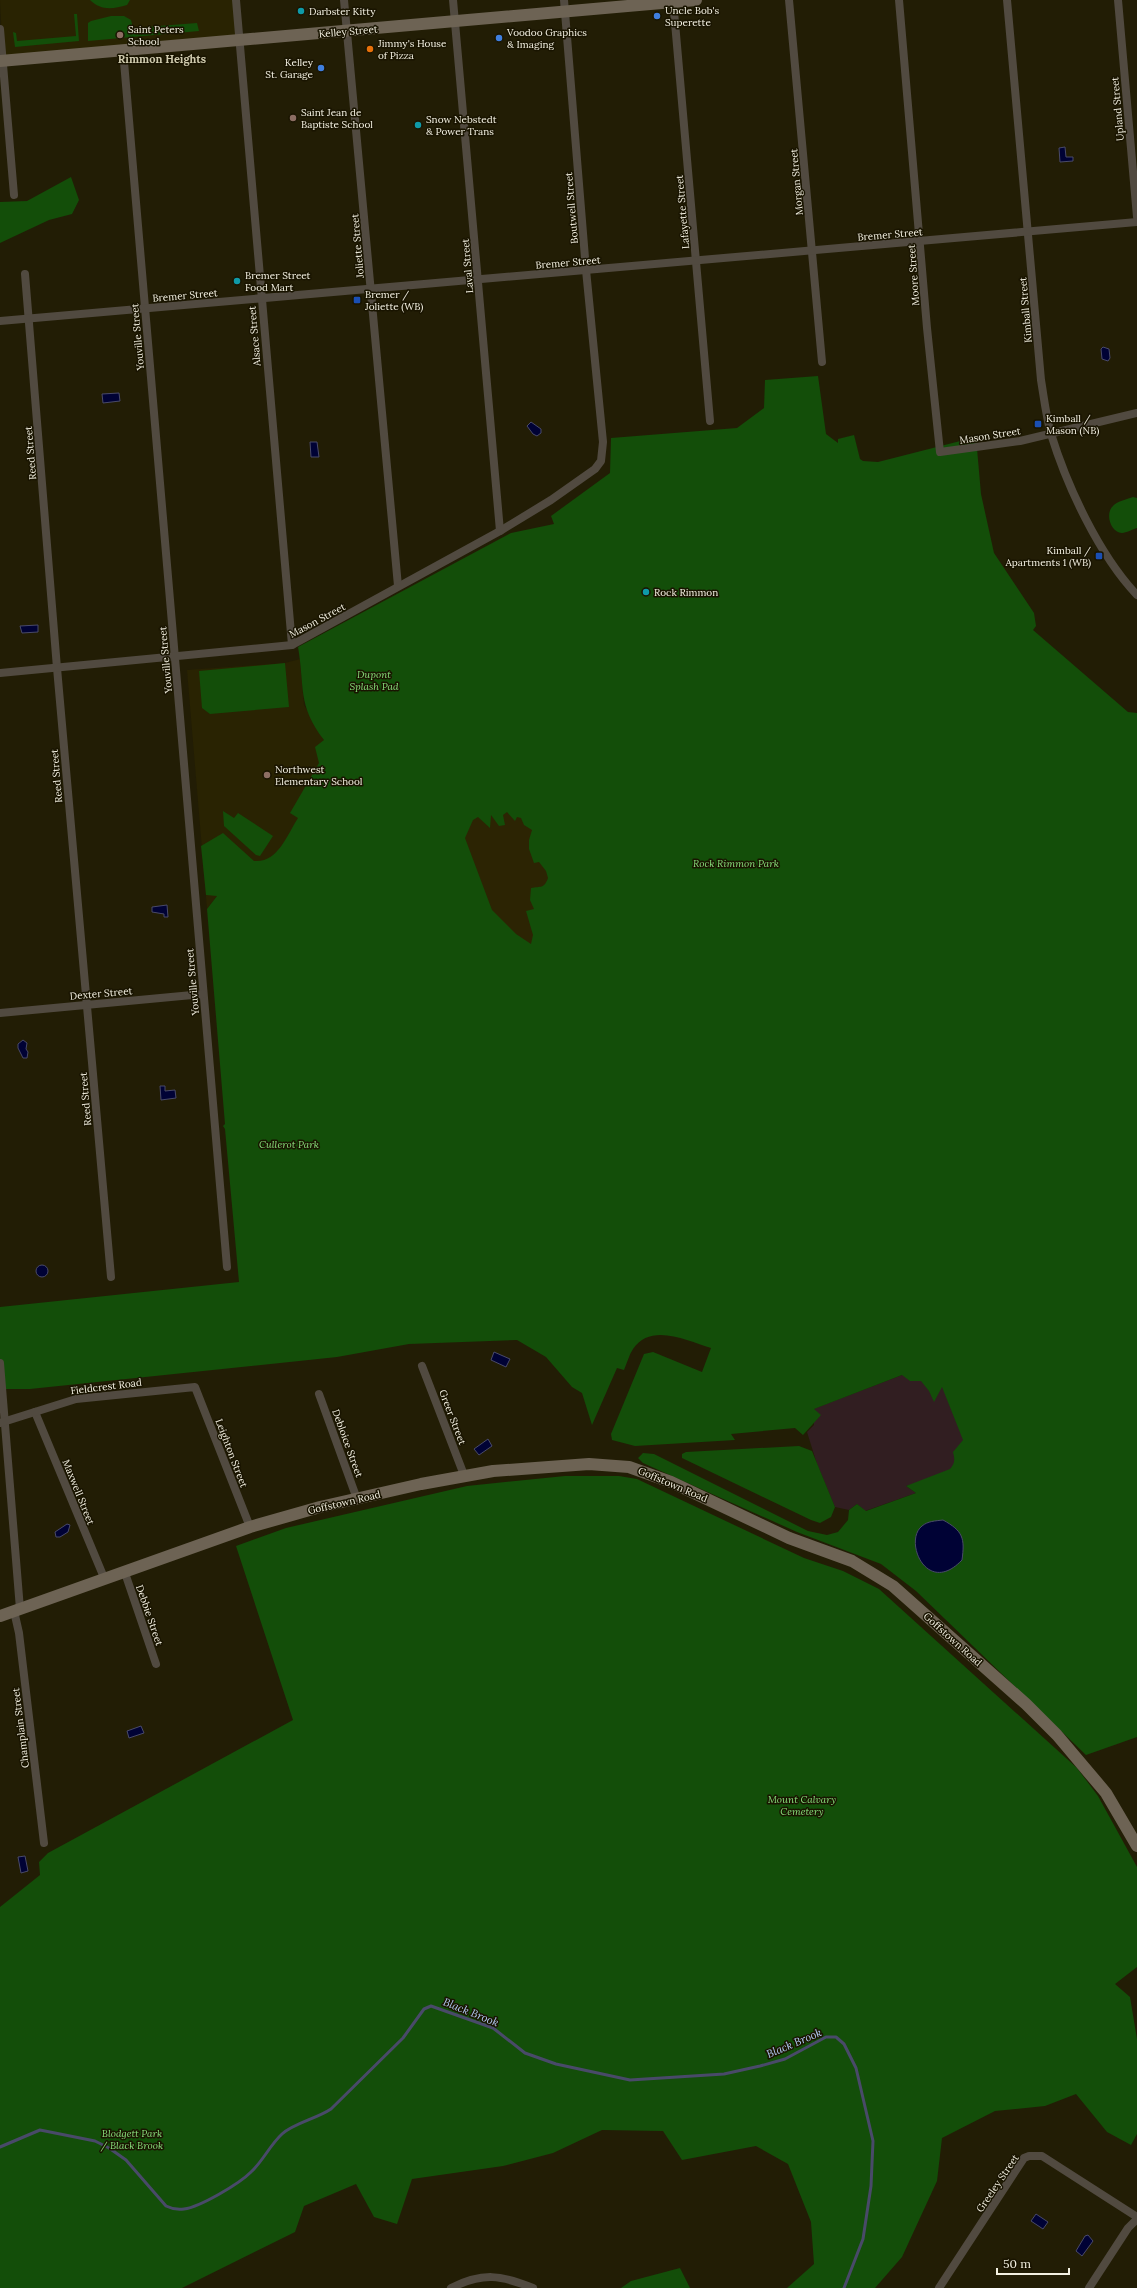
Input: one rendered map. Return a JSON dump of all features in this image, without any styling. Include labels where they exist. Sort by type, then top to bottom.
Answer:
[{"type":"main road","name":"Kelley Street","points":[[1,61],[455,21],[565,6],[696,0]]},
{"type":"main road","name":"Goffstown Road","points":[[7,1612],[105,1580],[250,1527],[357,1498],[464,1475],[558,1465],[606,1464],[629,1467],[671,1482],[790,1538],[866,1568],[893,1586],[1026,1704],[1057,1735],[1106,1793],[1137,1846]]},
{"type":"street","name":"Alsace Street","points":[[236,0],[292,646]]},
{"type":"street","name":"Joliette Street","points":[[344,0],[398,586]]},
{"type":"street","name":"Laval Street","points":[[453,0],[500,531]]},
{"type":"street","name":"Morgan Street","points":[[789,0],[822,362]]},
{"type":"street","name":"Moore Street","points":[[899,0],[921,241],[927,328],[940,452]]},
{"type":"street","name":"Kimball Street","points":[[1007,0],[1041,380],[1051,433],[1064,469],[1089,523],[1112,562],[1137,595]]},
{"type":"street","name":"Upland Street","points":[[1118,0],[1137,217]]},
{"type":"street","name":"Lafayette Street","points":[[673,1],[710,421]]},
{"type":"street","name":"Boutwell Street","points":[[565,6],[586,270],[602,442],[601,461]]},
{"type":"street","points":[[0,29],[1,61],[14,195]]},
{"type":"street","name":"Youville Street","points":[[123,50],[227,1267]]},
{"type":"street","name":"Bremer Street","points":[[0,321],[1137,222]]},
{"type":"street","name":"Reed Street","points":[[25,274],[57,668],[111,1277]]},
{"type":"street","name":"Mason Street","points":[[940,452],[979,448],[1137,413]]},
{"type":"street","name":"Mason Street","points":[[0,673],[292,646],[398,586],[500,531],[551,500],[595,468],[601,461]]},
{"type":"street","name":"Dexter Street","points":[[0,1013],[203,994]]},
{"type":"street","name":"Champlain Street","points":[[0,1363],[3,1422],[7,1612],[19,1633],[44,1843]]},
{"type":"street","name":"Greer Street","points":[[422,1366],[464,1475]]},
{"type":"street","name":"Fieldcrest Road","points":[[3,1422],[76,1399],[194,1387]]},
{"type":"street","name":"Leighton Street","points":[[194,1387],[250,1527]]},
{"type":"street","name":"Debloice Street","points":[[319,1394],[357,1498]]},
{"type":"street","name":"Maxwell Street","points":[[36,1412],[105,1580]]},
{"type":"street","name":"Debbie Street","points":[[125,1573],[156,1664]]},
{"type":"street","name":"Greeley Street","points":[[939,2288],[1024,2158],[1029,2156],[1042,2156],[1137,2218]]},
{"type":"street","points":[[1089,2288],[1128,2228],[1137,2218]]},
{"type":"street","points":[[451,2288],[468,2281],[490,2276],[513,2280],[533,2288]]},
{"type":"shaded area","name":"Saint Peters School","points":[[0,0],[236,0],[239,40],[3,61]]},
{"type":"shaded area","points":[[1065,147],[1066,157],[1073,157],[1073,161],[1060,162],[1059,148]]},
{"type":"shaded area","points":[[1103,347],[1109,349],[1110,358],[1108,361],[1102,359],[1101,349]]},
{"type":"shaded area","points":[[119,393],[120,401],[103,403],[102,394]]},
{"type":"shaded area","points":[[531,422],[541,429],[541,433],[537,436],[533,434],[527,426]]},
{"type":"shaded area","points":[[310,442],[317,442],[319,457],[311,457]]},
{"type":"shaded area","points":[[38,625],[38,632],[22,633],[20,626]]},
{"type":"shaded area","name":"Northwest Elementary School","points":[[300,659],[304,705],[324,740],[309,876],[217,896],[207,909],[187,670],[285,663]]},
{"type":"shaded area","points":[[167,905],[168,917],[164,917],[164,914],[152,912],[152,907]]},
{"type":"shaded area","points":[[23,1040],[27,1043],[27,1058],[23,1058],[18,1048],[18,1044]]},
{"type":"shaded area","points":[[160,1086],[165,1086],[165,1091],[175,1090],[176,1098],[161,1100]]},
{"type":"shaded area","points":[[40,1265],[44,1265],[48,1271],[44,1277],[40,1277],[36,1273],[36,1269]]},
{"type":"shaded area","points":[[494,1352],[510,1359],[506,1367],[491,1360]]},
{"type":"shaded area","points":[[934,1367],[978,1468],[906,1486],[916,1493],[865,1511],[857,1504],[849,1510],[835,1507],[817,1464],[807,1432],[814,1425],[813,1409],[902,1375]]},
{"type":"shaded area","points":[[488,1439],[492,1446],[479,1455],[474,1449]]},
{"type":"shaded area","points":[[943,1520],[959,1532],[963,1541],[963,1552],[962,1560],[949,1570],[938,1572],[929,1569],[922,1562],[917,1553],[915,1543],[917,1533],[924,1524]]},
{"type":"shaded area","points":[[67,1524],[70,1525],[68,1532],[60,1537],[56,1537],[55,1532]]},
{"type":"shaded area","points":[[141,1726],[144,1733],[129,1738],[127,1731]]},
{"type":"shaded area","points":[[25,1856],[28,1871],[21,1873],[18,1857]]},
{"type":"shaded area","points":[[1036,2214],[1048,2222],[1043,2229],[1031,2221]]},
{"type":"shaded area","points":[[1088,2235],[1093,2241],[1082,2256],[1076,2251],[1085,2236]]},
{"type":"green space","points":[[90,0],[130,0],[127,5],[107,8],[98,6]]},
{"type":"green space","points":[[74,14],[77,14],[79,41],[15,47],[13,32],[16,33],[17,41],[76,36]]},
{"type":"green space","points":[[111,16],[124,16],[131,20],[133,28],[197,23],[199,31],[88,41],[88,23]]},
{"type":"green space","points":[[71,177],[79,200],[72,214],[49,220],[0,243],[0,202],[27,201]]},
{"type":"green space","name":"Rock Rimmon Park","points":[[818,376],[826,434],[838,443],[838,439],[854,435],[860,459],[863,461],[878,462],[976,437],[981,494],[994,553],[1034,613],[1036,626],[1033,630],[1128,712],[1137,713],[1137,1737],[1086,1755],[916,1591],[881,1564],[797,1532],[643,1463],[638,1458],[643,1453],[654,1454],[808,1531],[827,1535],[838,1532],[848,1520],[849,1510],[857,1504],[866,1511],[916,1493],[906,1486],[950,1469],[954,1461],[953,1452],[963,1440],[942,1387],[934,1402],[929,1391],[921,1381],[910,1381],[902,1375],[814,1409],[821,1415],[803,1435],[795,1428],[731,1434],[735,1440],[635,1446],[612,1440],[611,1434],[644,1354],[653,1352],[702,1372],[711,1348],[681,1338],[660,1335],[650,1336],[641,1341],[633,1349],[624,1370],[617,1368],[592,1425],[582,1393],[572,1387],[546,1357],[517,1340],[409,1344],[337,1357],[30,1389],[0,1389],[0,1307],[239,1282],[225,1129],[223,1126],[225,1124],[207,909],[217,896],[206,895],[201,846],[223,833],[254,861],[269,858],[281,847],[298,818],[290,813],[319,763],[315,747],[324,740],[315,728],[306,706],[298,647],[511,533],[554,524],[551,516],[610,473],[611,438],[737,428],[764,408],[765,380]]},
{"type":"green space","points":[[1133,497],[1137,498],[1137,528],[1124,533],[1118,532],[1114,529],[1110,522],[1109,513],[1113,506],[1117,503]]},
{"type":"green space","points":[[285,663],[289,707],[210,714],[202,708],[199,671]]},
{"type":"green space","points":[[223,811],[234,818],[238,813],[273,836],[260,856],[256,855],[224,826]]},
{"type":"green space","points":[[799,1446],[812,1451],[835,1507],[831,1517],[820,1523],[682,1458],[682,1454],[686,1452]]},
{"type":"green space","name":"Mount Calvary Cemetery","points":[[565,1476],[619,1476],[637,1479],[804,1558],[843,1571],[879,1589],[1077,1768],[1098,1796],[1137,1867],[1137,1967],[1115,1984],[1130,1997],[1137,2039],[1137,2134],[1131,2145],[1107,2132],[1076,2094],[1045,2106],[995,2111],[942,2138],[937,2181],[902,2257],[875,2288],[787,2288],[814,2264],[811,2222],[788,2164],[756,2146],[682,2160],[663,2131],[602,2130],[553,2153],[503,2166],[412,2179],[397,2224],[374,2217],[356,2184],[304,2206],[295,2232],[182,2288],[0,2288],[0,1907],[40,1875],[39,1862],[48,1853],[293,1720],[236,1546],[286,1528],[467,1486]]},
{"type":"green space","points":[[680,2268],[690,2288],[621,2288],[631,2281]]},
{"type":"sand","points":[[507,812],[515,821],[517,817],[521,818],[524,825],[532,830],[529,840],[529,849],[534,863],[539,862],[546,871],[548,878],[544,885],[531,888],[530,900],[534,909],[526,911],[533,935],[531,944],[516,934],[492,910],[465,838],[473,820],[478,817],[490,828],[491,815],[499,826],[505,825],[503,815]]},
{"type":"waterway","name":"Black Brook","points":[[0,2147],[40,2130],[95,2141],[109,2148],[126,2160],[166,2206],[175,2209],[184,2209],[209,2200],[238,2183],[255,2168],[274,2143],[287,2130],[331,2109],[403,2038],[424,2009],[431,2006],[493,2028],[525,2053],[556,2064],[630,2080],[724,2074],[785,2059],[826,2037],[836,2037],[844,2044],[856,2068],[873,2141],[871,2186],[863,2239],[844,2288]]},
{"type":"place","name":"Darbster Kitty","points":[[301,11]]},
{"type":"place","name":"Uncle Bob's Superette","points":[[657,16]]},
{"type":"place","name":"Saint Peters School","points":[[120,35]]},
{"type":"place","name":"Voodoo Graphics & Imaging","points":[[499,38]]},
{"type":"place","name":"Jimmy's House of Pizza","points":[[370,49]]},
{"type":"place","name":"Kelley St. Garage","points":[[321,68]]},
{"type":"place","name":"Saint Jean de Baptiste School","points":[[293,118]]},
{"type":"place","name":"Snow Nebstedt & Power Trans","points":[[418,125]]},
{"type":"place","name":"Bremer Street Food Mart","points":[[237,281]]},
{"type":"place","name":"Bremer / Joliette (WB)","points":[[357,300]]},
{"type":"place","name":"Kimball / Mason (NB)","points":[[1038,424]]},
{"type":"place","name":"Kimball / Apartments 1 (WB)","points":[[1099,556]]},
{"type":"place","name":"Rock Rimmon","points":[[646,592]]},
{"type":"place","name":"Northwest Elementary School","points":[[267,775]]},
{"type":"district","name":"Rimmon Heights","points":[[162,59]]},
{"type":"park label","name":"Dupont Splash Pad","points":[[374,680]]},
{"type":"park label","name":"Cullerot Park","points":[[289,1144]]},
{"type":"park label","name":"Blodgett Park / Black Brook","points":[[132,2138]]}]
